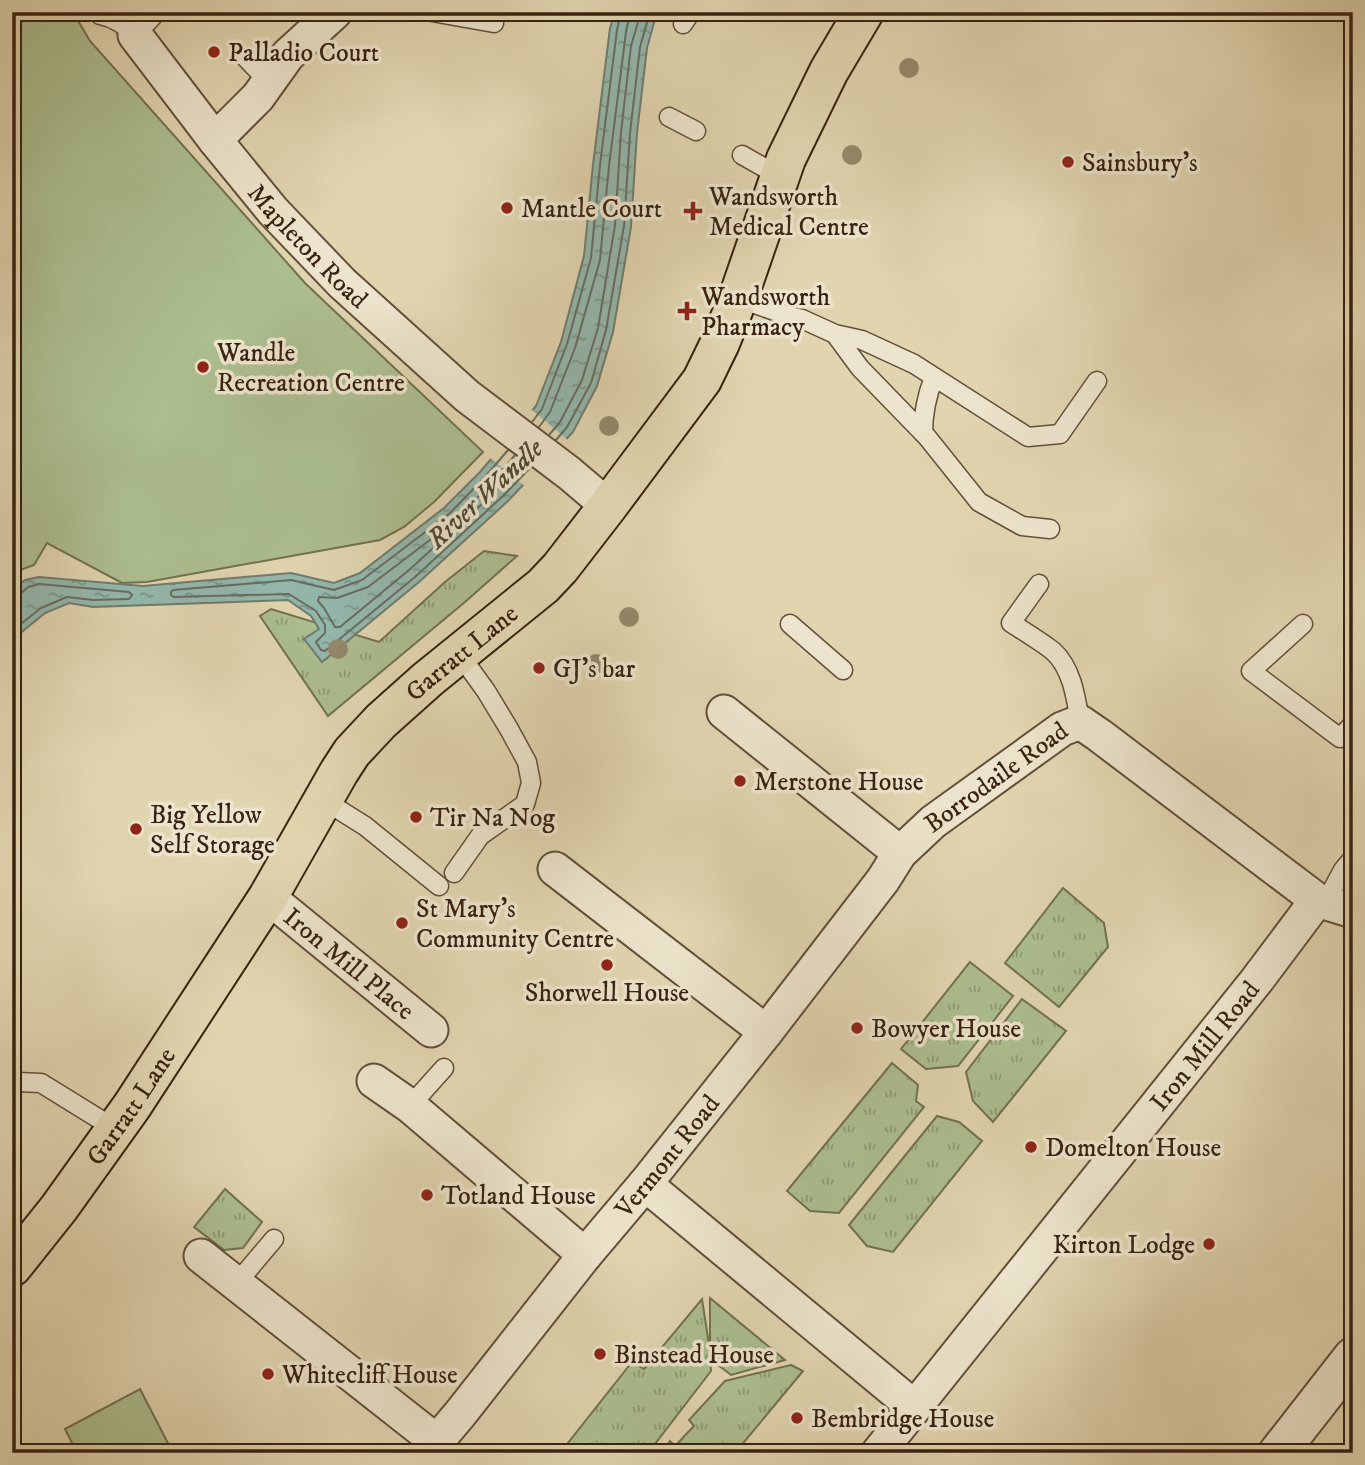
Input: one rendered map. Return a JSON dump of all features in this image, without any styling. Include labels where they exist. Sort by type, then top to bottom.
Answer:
[{"type":"main road","name":"Garratt Lane","points":[[12,1267],[117,1130],[268,897],[352,752],[381,721],[543,586],[560,568],[702,380],[738,298],[779,176],[829,71],[864,12]]},
{"type":"street","points":[[215,140],[258,97],[288,55],[335,12]]},
{"type":"street","name":"Mapleton Road","points":[[144,25],[215,140],[273,211],[342,283],[467,396],[608,506]]},
{"type":"street","name":"Borrodaile Road","points":[[724,712],[900,853],[933,822],[1062,729],[1080,722],[1332,905]]},
{"type":"street","name":"Vermont Road","points":[[432,1447],[766,1032],[883,880],[900,853]]},
{"type":"street","points":[[555,869],[766,1032]]},
{"type":"street","name":"Iron Mill Place","points":[[268,897],[431,1030]]},
{"type":"street","name":"Iron Mill Road","points":[[878,1453],[1248,991],[1332,905]]},
{"type":"street","points":[[374,1081],[410,1106],[584,1255]]},
{"type":"street","points":[[645,1184],[914,1407]]},
{"type":"street","points":[[201,1256],[432,1447]]},
{"type":"street","points":[[1278,1453],[1353,1357]]},
{"type":"lane","points":[[432,12],[494,23]]},
{"type":"lane","points":[[100,16],[122,23],[144,25]]},
{"type":"lane","points":[[245,57],[268,81]]},
{"type":"lane","points":[[669,117],[696,131]]},
{"type":"lane","points":[[742,155],[779,176]]},
{"type":"lane","points":[[738,298],[802,319],[835,334],[862,340],[914,364],[1028,437],[1060,434],[1097,382]]},
{"type":"lane","points":[[835,334],[860,368],[923,433],[979,502],[1022,526],[1050,529]]},
{"type":"lane","points":[[923,433],[923,420],[934,377]]},
{"type":"lane","points":[[1039,584],[1011,623],[1054,652],[1064,664],[1076,695],[1080,722]]},
{"type":"lane","points":[[790,624],[843,670]]},
{"type":"lane","points":[[1303,624],[1251,671],[1340,737],[1353,724]]},
{"type":"lane","points":[[454,873],[480,836],[525,804],[531,783],[527,762],[509,729],[460,654]]},
{"type":"lane","points":[[324,799],[365,826],[439,886]]},
{"type":"lane","points":[[1332,905],[1343,870],[1353,858]]},
{"type":"lane","points":[[410,1106],[444,1068]]},
{"type":"lane","points":[[12,1084],[41,1083],[117,1130]]},
{"type":"lane","points":[[236,1284],[274,1239]]},
{"type":"green space","name":"Wandle Recreation Centre","points":[[31,12],[73,12],[90,41],[305,283],[483,452],[434,502],[404,527],[380,540],[147,582],[122,583],[47,543],[34,565],[12,573],[12,32]]},
{"type":"green space","points":[[484,551],[517,556],[328,716],[260,616],[271,609],[379,642],[445,582]]},
{"type":"green space","points":[[1063,888],[1104,923],[1108,947],[1059,1007],[1005,963]]},
{"type":"green space","points":[[970,962],[1013,996],[958,1066],[926,1069],[901,1049]]},
{"type":"green space","points":[[1022,999],[1066,1031],[993,1122],[973,1101],[966,1072]]},
{"type":"green space","points":[[892,1063],[918,1085],[916,1101],[924,1107],[839,1213],[810,1211],[787,1191]]},
{"type":"green space","points":[[937,1116],[959,1122],[982,1141],[893,1252],[867,1246],[849,1225]]},
{"type":"green space","points":[[225,1189],[262,1222],[243,1248],[224,1250],[194,1227]]},
{"type":"green space","points":[[710,1298],[785,1360],[731,1375],[710,1359],[711,1371],[648,1453],[560,1453],[632,1362],[644,1369],[702,1299],[710,1351]]},
{"type":"green space","points":[[791,1365],[803,1371],[735,1453],[662,1453],[670,1441],[675,1446],[694,1426],[689,1420],[725,1381]]},
{"type":"green space","points":[[140,1389],[173,1453],[77,1453],[65,1429]]},
{"type":"water","name":"River Wandle","points":[[615,12],[657,12],[647,48],[637,133],[631,227],[613,332],[597,386],[573,432],[508,501],[419,582],[322,662],[304,639],[319,629],[311,616],[288,600],[93,607],[69,603],[45,613],[12,640],[12,591],[25,580],[39,577],[143,586],[291,573],[334,583],[360,573],[444,508],[480,472],[536,406],[561,342],[584,256],[610,28]]},
{"type":"pier","points":[[530,408],[569,441],[526,487],[489,457]]},
{"type":"place","name":"Palladio Court","points":[[214,52]]},
{"type":"place","name":"Sainsbury's","points":[[1068,162]]},
{"type":"place","name":"Mantle Court","points":[[507,208]]},
{"type":"place","name":"Wandsworth Medical Centre","points":[[693,211]]},
{"type":"place","name":"Wandsworth Pharmacy","points":[[687,311]]},
{"type":"place","name":"Wandle Recreation Centre","points":[[203,367]]},
{"type":"place","name":"GJ's bar","points":[[539,668]]},
{"type":"place","name":"Merstone House","points":[[740,781]]},
{"type":"place","name":"Tir Na Nog","points":[[416,817]]},
{"type":"place","name":"Big Yellow Self Storage","points":[[136,829]]},
{"type":"place","name":"St Mary's Community Centre","points":[[402,923]]},
{"type":"place","name":"Shorwell House","points":[[607,965]]},
{"type":"place","name":"Bowyer House","points":[[857,1028]]},
{"type":"place","name":"Domelton House","points":[[1031,1147]]},
{"type":"place","name":"Totland House","points":[[427,1195]]},
{"type":"place","name":"Kirton Lodge","points":[[1209,1244]]},
{"type":"place","name":"Binstead House","points":[[600,1354]]},
{"type":"place","name":"Whitecliff House","points":[[268,1374]]},
{"type":"place","name":"Bembridge House","points":[[797,1418]]}]
